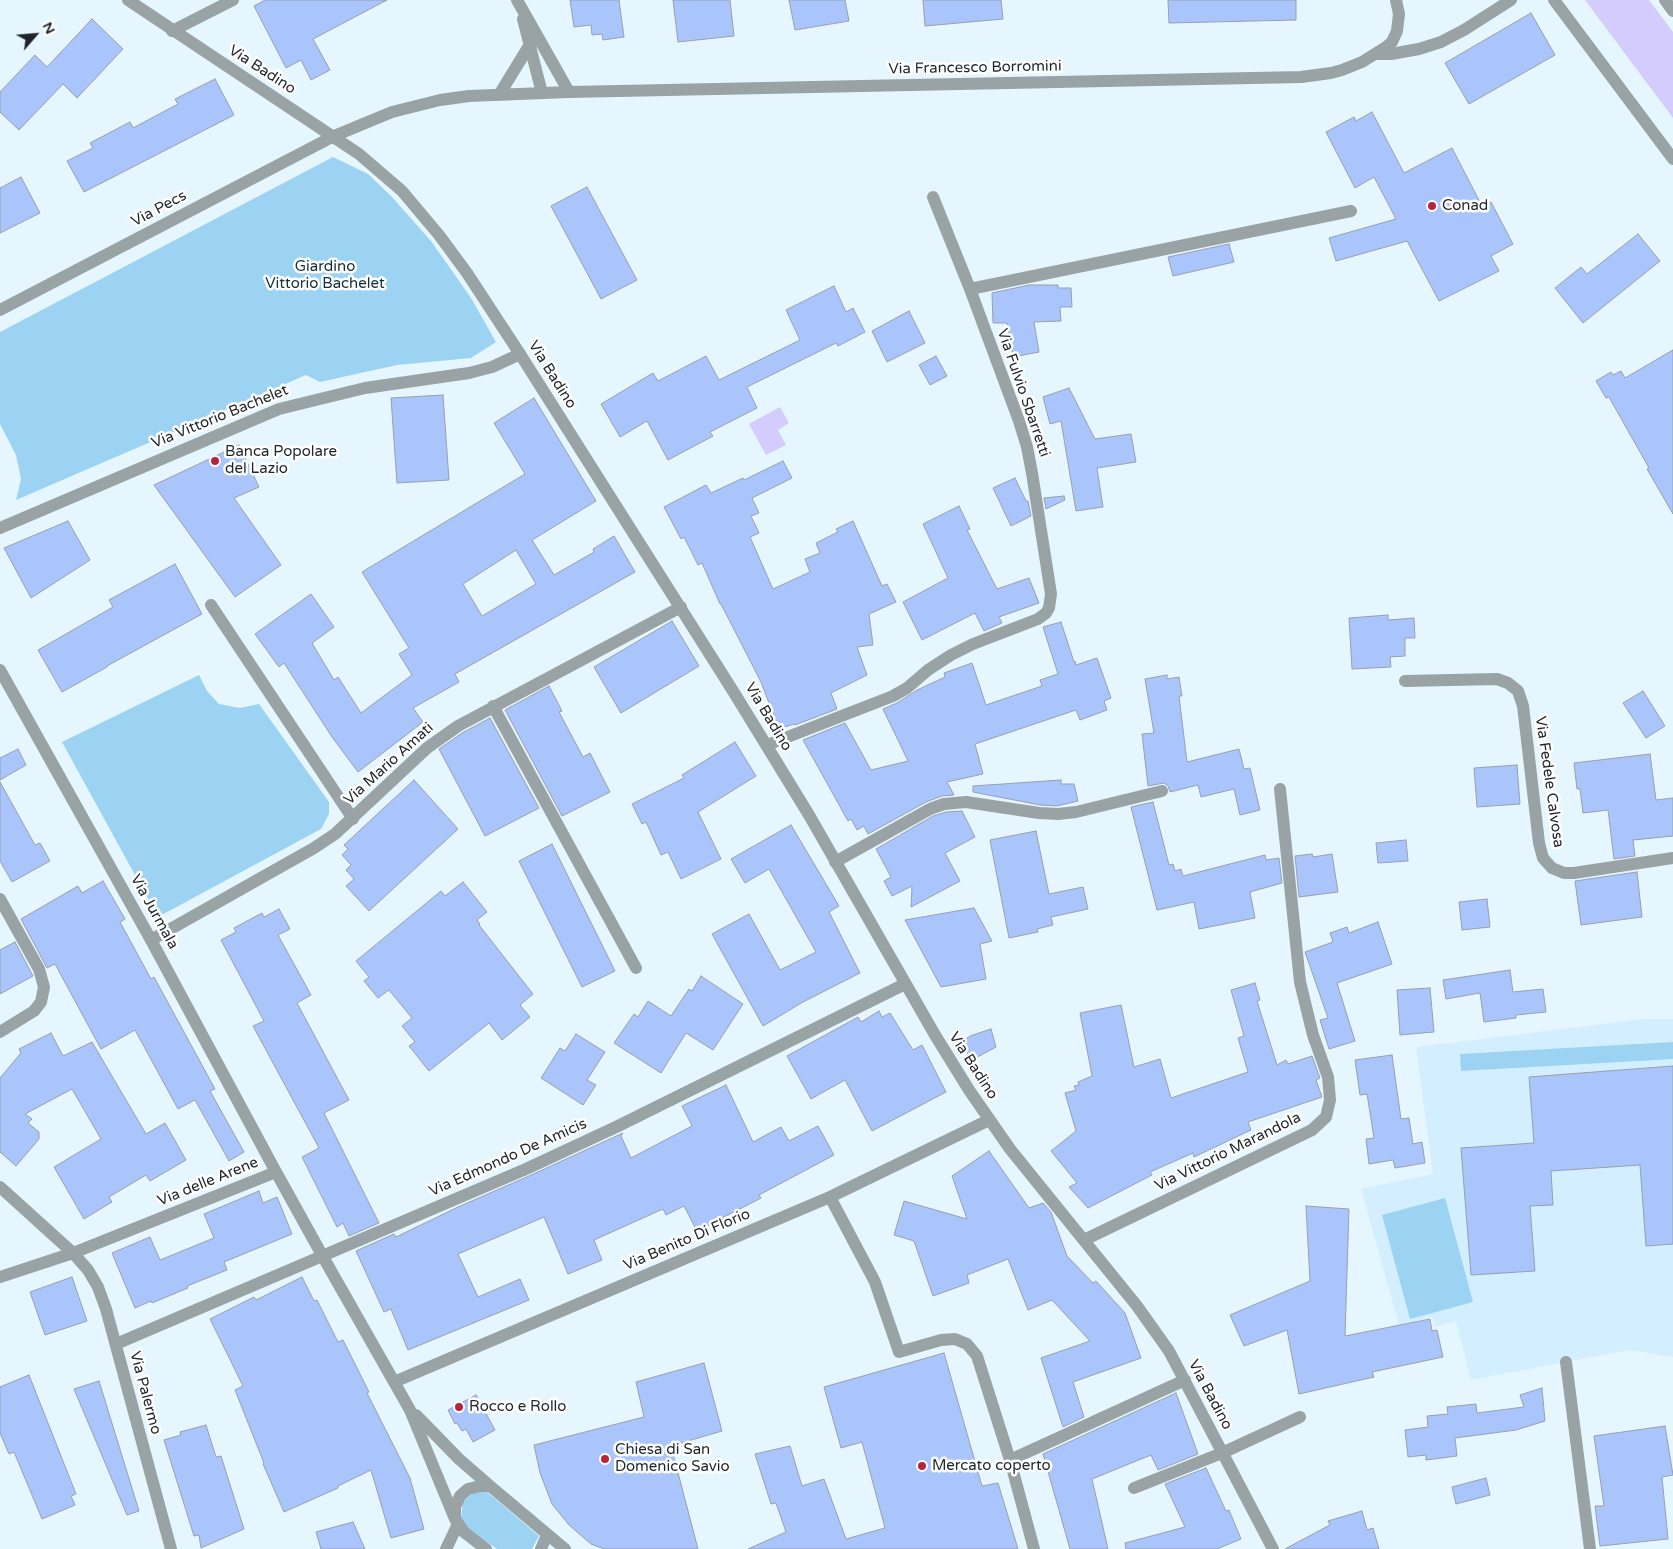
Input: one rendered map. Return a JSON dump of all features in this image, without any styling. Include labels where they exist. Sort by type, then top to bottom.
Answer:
[{"type":"street","name":"Via Badino","points":[[128,0],[172,31],[334,136],[381,172],[421,212],[467,273],[767,745],[905,984],[989,1120],[1145,1316],[1169,1351],[1273,1549]]},
{"type":"street","points":[[172,31],[233,0]]},
{"type":"street","points":[[1377,54],[1392,42],[1397,31],[1399,14],[1396,0]]},
{"type":"street","points":[[1377,54],[1419,49],[1441,42],[1464,30],[1511,0]]},
{"type":"street","points":[[1554,0],[1673,159]]},
{"type":"street","points":[[1665,0],[1673,11]]},
{"type":"street","points":[[517,1],[542,93]]},
{"type":"street","points":[[517,1],[569,92]]},
{"type":"street","points":[[499,94],[529,46]]},
{"type":"street","name":"Via Francesco Borromini","points":[[499,94],[1287,78],[1330,73],[1354,66],[1377,54]]},
{"type":"street","name":"Via Pecs","points":[[0,310],[334,136],[378,117],[408,107],[457,97],[499,94]]},
{"type":"street","name":"Via Fulvio Sbarretti","points":[[767,745],[893,696],[907,688],[934,666],[957,651],[1038,619],[1046,614],[1049,608],[1051,594],[1027,447],[970,289],[933,197]]},
{"type":"street","points":[[970,289],[1351,211]]},
{"type":"street","name":"Via Vittorio Bachelet","points":[[0,528],[280,409],[365,388],[475,372],[520,354]]},
{"type":"street","points":[[211,605],[353,818]]},
{"type":"street","name":"Via Mario Amati","points":[[151,940],[314,848],[335,834],[437,740],[458,726],[681,607]]},
{"type":"street","name":"Via Jurmala","points":[[0,670],[4,688],[151,940],[276,1172]]},
{"type":"street","name":"Via Fedele Calvosa","points":[[1405,681],[1497,679],[1508,683],[1518,691],[1522,706],[1539,843],[1543,858],[1552,868],[1564,873],[1574,873],[1673,858]]},
{"type":"street","points":[[493,706],[636,968]]},
{"type":"street","name":"Via Vittorio Marandola","points":[[1084,1240],[1312,1130],[1326,1117],[1330,1100],[1328,1077],[1310,1025],[1300,982],[1280,789]]},
{"type":"street","points":[[835,862],[930,809],[950,802],[966,802],[1058,814],[1076,812],[1162,791]]},
{"type":"street","points":[[0,899],[39,969],[44,987],[41,1002],[34,1011],[0,1032]]},
{"type":"street","name":"Via Edmondo De Amicis","points":[[116,1344],[481,1188],[607,1131],[905,984]]},
{"type":"street","name":"Via Benito Di Florio","points":[[394,1382],[830,1197],[989,1120]]},
{"type":"street","name":"Via delle Arene","points":[[0,1277],[73,1253],[276,1172],[410,1410]]},
{"type":"street","points":[[0,1187],[73,1253]]},
{"type":"street","points":[[830,1197],[875,1282],[899,1352],[947,1339],[961,1340],[972,1350],[980,1365],[1010,1460],[1034,1549]]},
{"type":"street","name":"Via Palermo","points":[[73,1253],[88,1270],[98,1287],[106,1309],[171,1549]]},
{"type":"street","points":[[1566,1362],[1590,1549]]},
{"type":"street","points":[[1010,1460],[1185,1380]]},
{"type":"street","points":[[410,1410],[454,1454],[565,1549]]},
{"type":"street","points":[[410,1410],[457,1522],[464,1532],[486,1549]]},
{"type":"street","points":[[1134,1488],[1222,1453],[1300,1417]]},
{"type":"street","points":[[446,1549],[457,1522],[455,1507],[460,1496],[474,1487],[490,1486]]},
{"type":"street","points":[[541,1549],[547,1535]]},
{"type":"shaded area","points":[[1585,0],[1649,0],[1673,32],[1673,118]]},
{"type":"shaded area","points":[[780,407],[789,423],[778,430],[786,445],[766,455],[749,424]]},
{"type":"shaded area","points":[[1643,1019],[1673,1019],[1673,1357],[1629,1350],[1471,1380],[1456,1321],[1436,1327],[1432,1317],[1399,1325],[1361,1189],[1433,1174],[1416,1047]]},
{"type":"green space","name":"Giardino Vittorio Bachelet","points":[[333,157],[368,174],[391,196],[431,241],[471,298],[496,342],[471,358],[397,365],[320,382],[306,375],[16,500],[21,479],[16,455],[0,424],[0,332]]},
{"type":"green space","points":[[199,675],[207,691],[219,704],[240,708],[259,704],[329,802],[329,814],[321,829],[158,917],[62,742]]},
{"type":"green space","points":[[1673,1042],[1673,1059],[1461,1071],[1460,1054]]},
{"type":"green space","points":[[1445,1198],[1473,1302],[1410,1319],[1382,1215]]},
{"type":"green space","points":[[474,1492],[487,1492],[539,1536],[532,1549],[497,1549],[469,1529],[461,1518],[463,1502]]},
{"type":"building","points":[[265,0],[387,0],[313,39],[330,70],[311,80],[301,60],[286,68],[254,6]]},
{"type":"building","points":[[570,0],[619,0],[624,37],[603,40],[602,34],[592,35],[591,25],[574,27]]},
{"type":"building","points":[[673,0],[730,0],[734,36],[678,42]]},
{"type":"building","points":[[789,0],[845,0],[849,21],[795,30]]},
{"type":"building","points":[[923,0],[1001,0],[1003,19],[925,26]]},
{"type":"building","points":[[1168,0],[1296,0],[1296,20],[1169,23]]},
{"type":"building","points":[[1531,13],[1555,55],[1469,104],[1445,63]]},
{"type":"building","points":[[92,19],[123,49],[77,98],[63,84],[19,130],[0,112],[0,92],[35,55],[47,67]]},
{"type":"building","points":[[215,79],[234,115],[84,192],[67,161],[93,148],[90,143],[130,122],[133,128],[178,104],[175,99]]},
{"type":"building","name":"Conad","points":[[1372,112],[1404,173],[1452,148],[1482,206],[1491,202],[1513,244],[1491,256],[1499,271],[1439,301],[1407,241],[1336,261],[1329,238],[1396,219],[1374,177],[1355,188],[1326,132],[1354,117],[1356,121]]},
{"type":"building","points":[[21,177],[40,213],[0,233],[0,188]]},
{"type":"building","points":[[587,187],[637,280],[601,299],[551,206]]},
{"type":"building","points":[[1638,234],[1660,261],[1583,323],[1555,288],[1581,267],[1587,274]]},
{"type":"building","points":[[1229,244],[1234,262],[1173,276],[1168,257]]},
{"type":"building","points":[[1029,285],[1058,285],[1058,288],[1071,288],[1072,307],[1060,307],[1061,321],[1034,322],[1039,352],[1013,357],[1007,323],[993,323],[992,293]]},
{"type":"building","points":[[834,286],[846,312],[853,308],[865,332],[838,346],[836,343],[747,387],[757,408],[710,432],[713,436],[668,460],[647,421],[620,437],[601,404],[653,373],[658,381],[706,356],[719,380],[800,340],[786,310]]},
{"type":"building","points":[[909,311],[925,343],[887,362],[872,331]]},
{"type":"building","points":[[1673,350],[1673,514],[1609,397],[1606,398],[1596,381],[1611,372],[1613,375],[1621,371],[1625,378]]},
{"type":"building","points":[[936,356],[947,376],[930,385],[919,365]]},
{"type":"building","points":[[1069,388],[1095,439],[1131,434],[1136,462],[1097,468],[1103,507],[1076,511],[1061,421],[1050,424],[1043,397]]},
{"type":"building","points":[[443,395],[449,480],[397,483],[391,398]]},
{"type":"building","points":[[534,398],[596,501],[532,540],[554,575],[594,552],[593,549],[614,536],[635,572],[455,674],[459,682],[413,708],[423,722],[358,772],[332,737],[284,663],[279,667],[255,634],[311,594],[334,627],[312,643],[334,680],[338,677],[361,713],[412,675],[399,654],[409,648],[362,572],[525,474],[494,423]],"holes":[[[516,550],[536,584],[482,616],[463,584]]]},
{"type":"building","points":[[239,445],[259,487],[234,498],[281,565],[235,597],[154,485]]},
{"type":"building","points":[[783,461],[792,478],[752,498],[759,513],[751,516],[759,533],[750,537],[773,589],[810,572],[805,559],[820,553],[816,543],[838,532],[836,529],[853,521],[882,586],[887,584],[896,602],[869,614],[873,645],[857,647],[867,675],[831,693],[837,709],[779,729],[761,682],[720,604],[702,563],[698,565],[684,537],[681,539],[664,507],[706,485],[711,493],[743,478],[744,480]]},
{"type":"building","points":[[1015,478],[1026,501],[1028,501],[1031,516],[1011,526],[993,488]]},
{"type":"building","points":[[1064,496],[1065,500],[1046,509],[1044,498]]},
{"type":"building","points":[[959,506],[970,529],[967,530],[997,589],[1029,578],[1039,603],[999,617],[1002,623],[984,631],[975,613],[922,640],[903,602],[948,578],[923,524]]},
{"type":"building","points":[[68,521],[90,560],[31,598],[4,548]]},
{"type":"building","points":[[175,564],[202,614],[62,692],[38,650],[113,607],[109,600]]},
{"type":"building","points":[[1388,615],[1388,620],[1414,618],[1415,638],[1405,638],[1405,656],[1390,657],[1391,667],[1352,669],[1349,618]]},
{"type":"building","points":[[672,621],[699,666],[621,713],[594,667]]},
{"type":"building","points":[[1061,622],[1076,665],[1097,658],[1111,698],[1104,701],[1107,710],[1080,720],[1076,710],[975,744],[983,774],[947,782],[954,795],[942,796],[926,802],[868,834],[864,826],[857,830],[851,819],[848,821],[803,740],[845,723],[871,770],[908,761],[883,709],[945,677],[944,673],[972,663],[986,705],[1042,686],[1040,680],[1058,674],[1043,627]]},
{"type":"building","points":[[1167,675],[1167,679],[1179,677],[1182,696],[1179,696],[1187,762],[1239,749],[1244,769],[1250,768],[1260,810],[1240,815],[1234,789],[1201,797],[1198,785],[1170,792],[1168,786],[1164,783],[1148,786],[1142,734],[1154,733],[1145,679]]},
{"type":"building","points":[[549,686],[562,711],[559,712],[583,757],[590,753],[610,792],[562,816],[505,710]]},
{"type":"building","points":[[1643,691],[1665,726],[1646,738],[1623,703]]},
{"type":"building","points":[[490,718],[539,808],[485,836],[439,749],[462,733]]},
{"type":"building","points":[[735,742],[756,776],[698,812],[721,859],[681,879],[668,852],[661,855],[646,822],[642,824],[632,804],[684,778],[682,775]]},
{"type":"building","points":[[18,749],[26,765],[0,780],[0,758]]},
{"type":"building","points":[[1650,754],[1656,800],[1673,798],[1673,836],[1633,840],[1635,856],[1614,859],[1608,810],[1583,813],[1580,789],[1577,789],[1574,763]]},
{"type":"building","points":[[1517,765],[1520,804],[1477,807],[1474,768]]},
{"type":"building","points":[[414,780],[458,829],[369,911],[346,886],[354,879],[346,870],[351,865],[342,855],[348,849],[344,845]]},
{"type":"building","points":[[1061,780],[1061,784],[1074,784],[1078,801],[1057,806],[1040,805],[973,792],[973,786]]},
{"type":"building","points":[[0,782],[35,845],[40,843],[50,861],[12,882],[0,861]]},
{"type":"building","points":[[1153,802],[1169,865],[1173,864],[1175,871],[1181,869],[1183,876],[1265,855],[1266,860],[1279,858],[1282,883],[1250,892],[1255,918],[1199,929],[1194,902],[1157,910],[1131,807]]},
{"type":"building","points":[[962,811],[975,837],[945,853],[960,881],[911,907],[912,886],[892,896],[884,881],[891,877],[876,849],[933,816],[946,812]]},
{"type":"building","points":[[791,825],[839,906],[829,912],[860,973],[803,1002],[763,1026],[712,934],[749,914],[780,970],[816,952],[769,869],[745,883],[731,859]]},
{"type":"building","points":[[1036,831],[1049,894],[1083,887],[1088,909],[1051,917],[1053,925],[1037,929],[1038,932],[1009,938],[990,840]]},
{"type":"building","points":[[1406,840],[1408,861],[1378,863],[1376,843]]},
{"type":"building","points":[[552,844],[615,971],[582,987],[519,861]]},
{"type":"building","points":[[1312,854],[1313,857],[1332,854],[1338,892],[1299,897],[1295,856]]},
{"type":"building","points":[[1637,872],[1642,917],[1581,925],[1575,881]]},
{"type":"building","points":[[103,881],[125,919],[120,922],[151,979],[154,977],[215,1089],[210,1091],[244,1152],[229,1161],[195,1100],[178,1109],[135,1030],[101,1049],[55,964],[47,968],[21,919],[78,886],[82,893]]},
{"type":"building","points":[[463,882],[487,912],[477,920],[479,925],[533,994],[520,1005],[530,1017],[502,1040],[489,1023],[429,1071],[409,1046],[415,1042],[402,1026],[412,1018],[389,990],[378,998],[364,981],[369,977],[356,961],[441,891],[445,896]]},
{"type":"building","points":[[1487,899],[1490,927],[1462,930],[1459,902]]},
{"type":"building","points":[[974,908],[992,941],[980,944],[986,979],[941,987],[905,920]]},
{"type":"building","points":[[279,909],[290,929],[278,935],[311,995],[297,1003],[349,1100],[324,1113],[379,1223],[349,1236],[343,1223],[337,1227],[302,1157],[319,1148],[253,1026],[264,1021],[221,940],[236,932],[234,928],[262,913],[264,917]]},
{"type":"building","points":[[1378,922],[1392,964],[1337,983],[1355,1041],[1329,1049],[1320,1020],[1328,1018],[1305,952],[1333,942],[1330,933],[1347,927],[1349,933]]},
{"type":"building","points":[[15,942],[33,976],[0,994],[0,950]]},
{"type":"building","points":[[1510,970],[1513,992],[1543,989],[1546,1012],[1516,1015],[1516,1018],[1484,1022],[1480,993],[1446,999],[1443,980]]},
{"type":"building","points":[[701,976],[743,1004],[713,1050],[686,1033],[661,1073],[614,1043],[634,1014],[638,1017],[648,1001],[671,1016],[689,989],[692,991]]},
{"type":"building","points":[[1255,983],[1260,1000],[1257,1001],[1277,1065],[1286,1060],[1288,1064],[1312,1056],[1320,1078],[1316,1080],[1322,1097],[1248,1122],[1251,1130],[1194,1157],[1193,1153],[1150,1172],[1152,1175],[1088,1208],[1069,1187],[1077,1183],[1051,1151],[1076,1131],[1065,1093],[1076,1090],[1074,1086],[1079,1085],[1078,1082],[1092,1076],[1080,1013],[1121,1005],[1134,1067],[1160,1059],[1171,1098],[1248,1072],[1238,1038],[1244,1036],[1231,990]]},
{"type":"building","points":[[1430,988],[1434,1032],[1400,1035],[1397,990]]},
{"type":"building","points":[[879,1011],[882,1017],[890,1013],[913,1050],[922,1045],[946,1092],[872,1131],[845,1080],[811,1099],[787,1056],[858,1017],[861,1022]]},
{"type":"building","points":[[991,1029],[996,1047],[972,1060],[961,1043],[970,1036]]},
{"type":"building","points":[[51,1033],[63,1056],[92,1042],[146,1134],[165,1123],[186,1160],[150,1181],[146,1175],[109,1197],[112,1202],[84,1219],[54,1167],[101,1139],[72,1089],[25,1114],[32,1119],[28,1123],[39,1132],[39,1139],[16,1166],[0,1152],[0,1078],[21,1053],[19,1049]]},
{"type":"building","points":[[576,1034],[605,1052],[587,1080],[596,1085],[583,1105],[541,1078],[560,1048],[565,1051]]},
{"type":"building","points":[[1392,1055],[1401,1119],[1409,1118],[1413,1144],[1422,1142],[1425,1163],[1395,1168],[1393,1160],[1369,1164],[1366,1139],[1374,1138],[1367,1094],[1360,1095],[1355,1060]]},
{"type":"building","points":[[1673,1066],[1673,1244],[1646,1246],[1640,1165],[1551,1171],[1553,1205],[1530,1206],[1535,1271],[1471,1275],[1461,1148],[1534,1143],[1529,1077]]},
{"type":"building","points":[[726,1085],[753,1142],[781,1127],[789,1141],[818,1126],[834,1155],[759,1195],[761,1198],[697,1231],[684,1206],[666,1215],[663,1209],[594,1240],[602,1260],[568,1274],[544,1217],[458,1254],[478,1297],[520,1279],[529,1300],[408,1350],[391,1309],[384,1312],[356,1251],[394,1234],[396,1237],[623,1133],[621,1136],[631,1158],[692,1126],[682,1106]]},
{"type":"building","points":[[989,1151],[1029,1208],[1043,1203],[1051,1212],[1067,1256],[1093,1283],[1096,1281],[1125,1313],[1141,1358],[1073,1382],[1084,1417],[1063,1427],[1041,1358],[1090,1341],[1052,1300],[1028,1310],[1008,1259],[967,1275],[969,1283],[933,1296],[914,1241],[894,1235],[904,1201],[967,1219],[952,1176]]},
{"type":"building","points":[[259,1191],[263,1203],[277,1197],[292,1234],[224,1262],[227,1270],[152,1303],[151,1301],[135,1308],[112,1253],[150,1237],[160,1260],[214,1238],[204,1214]]},
{"type":"building","points":[[1306,1206],[1349,1209],[1345,1336],[1430,1319],[1432,1331],[1437,1330],[1443,1357],[1372,1372],[1374,1377],[1299,1394],[1287,1330],[1244,1346],[1230,1315],[1310,1281]]},
{"type":"building","points":[[72,1277],[87,1321],[45,1335],[30,1292]]},
{"type":"building","points":[[302,1277],[314,1301],[317,1300],[338,1342],[343,1340],[369,1392],[367,1393],[410,1478],[424,1529],[391,1538],[371,1470],[338,1486],[338,1488],[284,1512],[263,1464],[235,1390],[243,1386],[210,1319],[254,1297],[256,1300]]},
{"type":"building","name":"Mercato coperto","points":[[944,1353],[982,1486],[998,1483],[1018,1549],[748,1549],[786,1532],[776,1503],[771,1504],[755,1454],[790,1446],[802,1486],[824,1479],[846,1539],[885,1528],[862,1442],[841,1448],[824,1387]]},
{"type":"building","name":"Chiesa di San Domenico Savio","points":[[704,1363],[722,1431],[671,1446],[698,1549],[604,1549],[591,1544],[569,1525],[552,1504],[540,1473],[534,1445],[644,1417],[636,1382]]},
{"type":"building","points":[[29,1375],[76,1494],[71,1496],[75,1505],[42,1519],[14,1452],[9,1454],[0,1433],[0,1387]]},
{"type":"building","points":[[99,1381],[139,1511],[127,1515],[74,1389]]},
{"type":"building","points":[[1542,1388],[1545,1421],[1516,1430],[1455,1438],[1457,1456],[1426,1460],[1426,1455],[1408,1457],[1405,1430],[1428,1427],[1427,1416],[1448,1414],[1447,1407],[1476,1404],[1477,1413],[1524,1407],[1520,1395]]},
{"type":"building","points":[[1176,1393],[1198,1454],[1158,1470],[1151,1455],[1092,1479],[1108,1549],[1070,1549],[1043,1454]]},
{"type":"building","points":[[476,1395],[495,1430],[473,1442],[466,1429],[462,1431],[457,1423],[455,1424],[448,1410]]},
{"type":"building","points":[[206,1425],[216,1457],[221,1456],[244,1529],[201,1548],[199,1535],[194,1536],[164,1440],[181,1435],[180,1432]]},
{"type":"building","points":[[1665,1426],[1673,1475],[1662,1477],[1668,1539],[1600,1546],[1595,1506],[1604,1506],[1594,1436]]},
{"type":"building","points":[[1206,1468],[1226,1511],[1229,1510],[1241,1539],[1217,1549],[1126,1549],[1125,1543],[1185,1527],[1165,1484]]},
{"type":"building","points":[[1486,1478],[1490,1495],[1456,1504],[1452,1487]]},
{"type":"building","points":[[1362,1511],[1367,1530],[1373,1528],[1379,1549],[1285,1549],[1330,1525],[1328,1521]]},
{"type":"building","points":[[353,1522],[365,1549],[321,1549],[316,1532]]},
{"type":"place","name":"Conad","points":[[1432,206]]},
{"type":"place","name":"Banca Popolare del Lazio","points":[[215,461]]},
{"type":"place","name":"Rocco e Rollo","points":[[459,1407]]},
{"type":"place","name":"Chiesa di San Domenico Savio","points":[[605,1459]]},
{"type":"place","name":"Mercato coperto","points":[[922,1466]]}]
